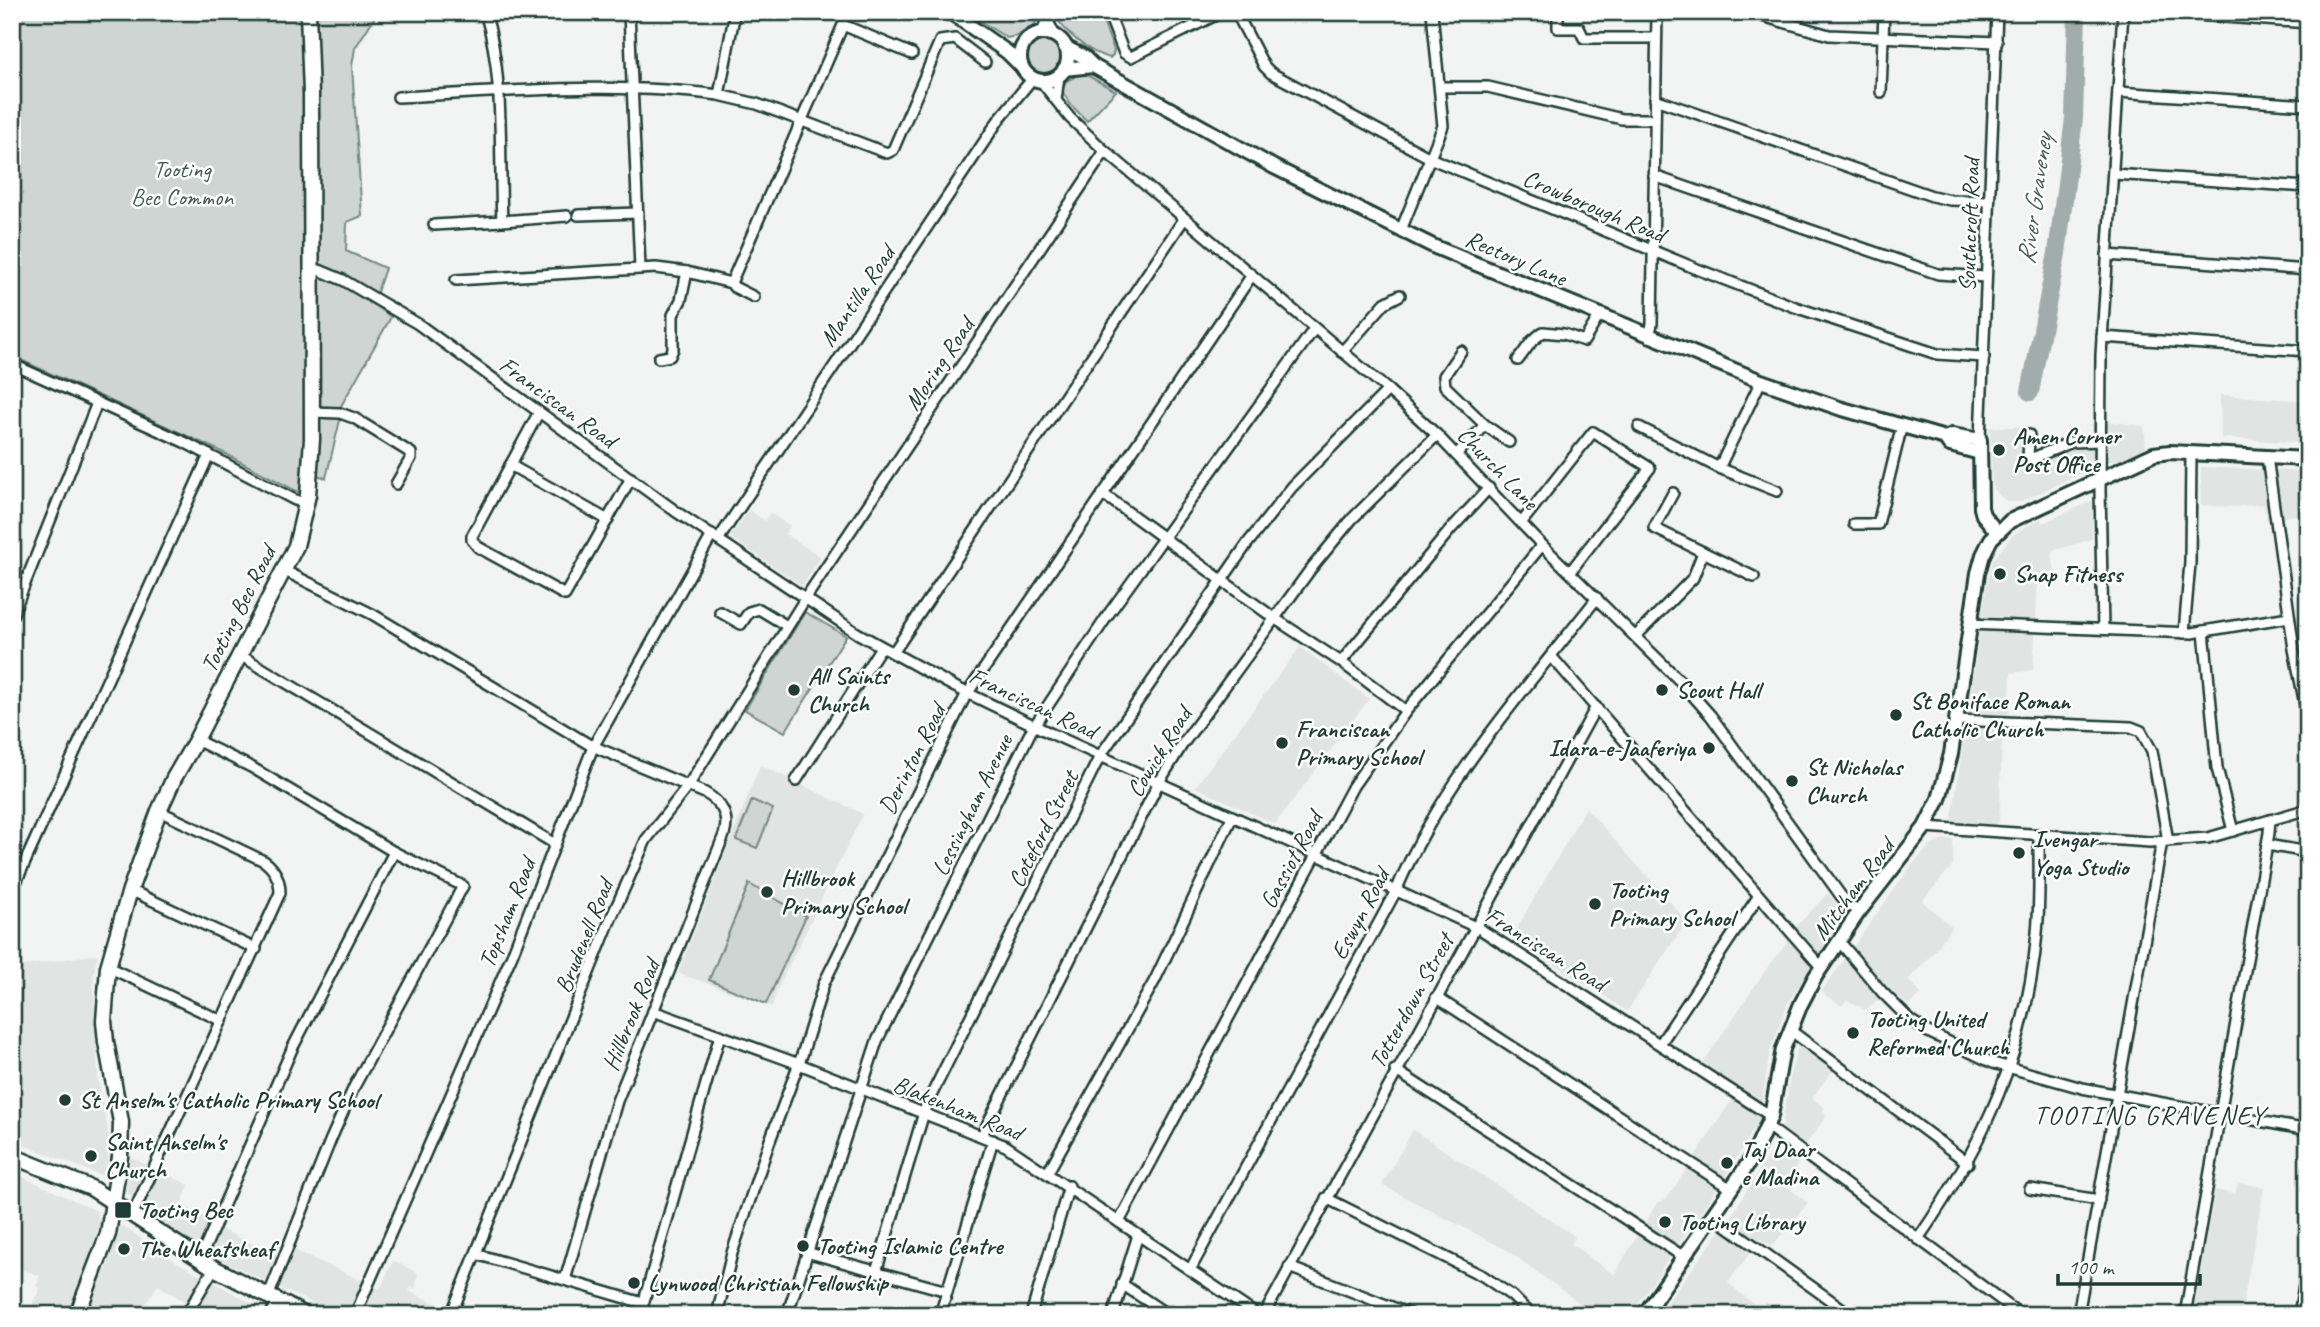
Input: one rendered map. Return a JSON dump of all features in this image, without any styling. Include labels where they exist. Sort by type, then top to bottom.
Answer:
[{"type":"highway","name":"Tooting Bec Road","points":[[77,1315],[108,1234],[121,1143],[118,1107],[106,1042],[104,997],[108,967],[130,890],[159,811],[296,546],[310,481],[312,270],[308,12]]},
{"type":"highway","points":[[12,1156],[82,1183],[214,1268],[305,1315]]},
{"type":"main road","points":[[950,12],[1007,52],[1037,79],[1050,80],[1061,73],[1093,66]]},
{"type":"main road","points":[[1023,68],[1020,57],[1022,48],[1031,37],[1049,35],[1065,47],[1068,60],[1061,73]]},
{"type":"main road","name":"Rectory Lane","points":[[1065,47],[1084,57],[1093,66],[1273,167],[1401,230],[1599,316],[1761,382],[1839,408],[1945,438],[1952,435],[1980,446]]},
{"type":"main road","points":[[1007,52],[1022,48]]},
{"type":"main road","points":[[1980,446],[1981,508],[1983,515],[1997,532]]},
{"type":"main road","name":"Mitcham Road","points":[[1644,1315],[1752,1158],[1769,1121],[1783,1049],[1790,1030],[1822,968],[1858,913],[1925,827],[1939,800],[1946,777],[1969,624],[1983,555],[1997,532],[2017,517],[2154,454],[2191,453],[2308,459]]},
{"type":"street","points":[[485,12],[494,40],[502,220]]},
{"type":"street","points":[[629,12],[640,268]]},
{"type":"street","points":[[719,95],[735,12]]},
{"type":"street","points":[[1108,12],[1124,53],[1131,57],[1222,12]]},
{"type":"street","name":"Crowborough Road","points":[[1237,12],[1267,70],[1432,159],[1795,307],[1937,355],[1984,357]]},
{"type":"street","points":[[1401,230],[1432,159],[1443,126],[1432,12]]},
{"type":"street","points":[[1649,337],[1652,324],[1657,12]]},
{"type":"street","points":[[1748,12],[1829,35],[1997,42]]},
{"type":"street","points":[[1881,92],[1884,12]]},
{"type":"street","name":"Southcroft Road","points":[[1980,446],[1997,12]]},
{"type":"street","points":[[2103,629],[2100,478],[2102,337],[2123,12]]},
{"type":"street","points":[[2156,12],[2308,23]]},
{"type":"street","points":[[1558,13],[1558,28],[1579,29],[1584,38],[1656,38]]},
{"type":"street","points":[[1045,15],[1049,35]]},
{"type":"street","points":[[731,283],[843,25],[912,54]]},
{"type":"street","points":[[398,97],[633,88],[677,90],[719,95],[757,104],[890,153],[940,41],[955,38],[985,62]]},
{"type":"street","points":[[1056,100],[1061,73]]},
{"type":"street","name":"Church Lane","points":[[1037,79],[1070,118],[1105,151],[1388,390],[1437,435],[1636,636],[1711,716],[1841,897],[1858,913]]},
{"type":"street","name":"Mantilla Road","points":[[715,537],[1000,118],[1037,79]]},
{"type":"street","points":[[1441,88],[1488,87],[1622,119],[1655,119]]},
{"type":"street","points":[[2118,92],[2308,105]]},
{"type":"street","points":[[1656,99],[1932,195],[1950,200],[1989,201]]},
{"type":"street","name":"Moring Road","points":[[804,599],[1105,151]]},
{"type":"street","points":[[2113,174],[2308,187]]},
{"type":"street","points":[[1654,176],[1938,274],[1986,277]]},
{"type":"street","points":[[578,215],[638,213]]},
{"type":"street","points":[[434,225],[568,216]]},
{"type":"street","points":[[893,653],[1184,219]]},
{"type":"street","points":[[2107,255],[2308,270]]},
{"type":"street","points":[[456,280],[640,268],[687,272],[731,283],[754,297]]},
{"type":"street","name":"Franciscan Road","points":[[312,270],[330,274],[428,331],[715,537],[804,599],[881,647],[967,693],[1100,757],[1474,926],[1660,1044],[1769,1121],[1918,1239],[2021,1315]]},
{"type":"street","points":[[659,358],[670,356],[673,349],[673,315],[681,300],[687,272]]},
{"type":"street","name":"Derinton Road","points":[[717,1315],[740,1229],[799,1064],[824,983],[967,693],[1252,275]]},
{"type":"street","points":[[1342,352],[1385,303],[1400,295]]},
{"type":"street","points":[[1518,360],[1542,332],[1564,334],[1584,341],[1599,316]]},
{"type":"street","name":"Lessingham Avenue","points":[[787,1314],[860,1089],[883,1029],[1034,725],[1163,538],[1314,329]]},
{"type":"street","points":[[2102,337],[2308,351]]},
{"type":"street","points":[[1461,351],[1444,376],[1443,382],[1485,425],[1509,442]]},
{"type":"street","points":[[12,364],[306,503]]},
{"type":"street","points":[[1719,468],[1761,382]]},
{"type":"street","name":"Coteford Street","points":[[876,1272],[923,1113],[1100,757],[1247,544],[1292,487],[1388,390]]},
{"type":"street","points":[[12,616],[96,403]]},
{"type":"street","points":[[312,412],[340,413],[354,418],[411,453],[411,458],[396,484]]},
{"type":"street","points":[[539,412],[471,536],[478,547],[565,595],[631,478]]},
{"type":"street","points":[[1456,455],[1485,425]]},
{"type":"street","points":[[1854,524],[1878,524],[1902,425]]},
{"type":"street","points":[[1639,427],[1719,468],[1777,491]]},
{"type":"street","points":[[1521,522],[1593,432],[1650,468],[1570,572]]},
{"type":"street","name":"Cowick Road","points":[[982,1135],[1158,784],[1182,746],[1273,618],[1352,519],[1437,435]]},
{"type":"street","points":[[2029,435],[2028,460],[2072,442],[2100,441]]},
{"type":"street","points":[[2184,633],[2190,563],[2191,453]]},
{"type":"street","points":[[12,891],[209,455]]},
{"type":"street","points":[[2267,457],[2289,617],[2308,720]]},
{"type":"street","points":[[510,465],[608,520]]},
{"type":"street","points":[[1341,662],[1451,529],[1489,488]]},
{"type":"street","points":[[1672,493],[1654,528],[1754,577]]},
{"type":"street","points":[[1103,494],[1406,711]]},
{"type":"street","name":"Topsham Road","points":[[355,1315],[512,955],[593,747],[715,537]]},
{"type":"street","name":"Gassiot Road","points":[[1119,1222],[1353,786],[1406,711],[1542,544]]},
{"type":"street","points":[[1636,636],[1693,578],[1703,552]]},
{"type":"street","name":"Hillbrook Road","points":[[284,570],[372,614],[593,747],[688,786],[717,801],[724,813],[726,828],[617,1101],[565,1280]]},
{"type":"street","name":"Eswyn Road","points":[[1190,1270],[1396,891],[1414,848],[1488,733],[1597,598]]},
{"type":"street","name":"Brudenell Road","points":[[451,1315],[637,856],[654,828],[688,786],[804,599]]},
{"type":"street","points":[[720,611],[741,624],[749,612],[759,609],[787,626]]},
{"type":"street","points":[[1969,624],[2184,633],[2289,617]]},
{"type":"street","points":[[2204,631],[2217,768],[2233,831]]},
{"type":"street","points":[[796,781],[881,647]]},
{"type":"street","points":[[240,655],[555,844]]},
{"type":"street","points":[[1551,656],[1822,968]]},
{"type":"street","name":"Totterdown Street","points":[[1264,1315],[1595,707]]},
{"type":"street","points":[[1956,720],[2131,727],[2141,731],[2152,751],[2165,841],[2078,1315]]},
{"type":"street","points":[[196,740],[251,767],[394,852],[463,886],[354,1087],[331,1139],[273,1299],[270,1315]]},
{"type":"street","points":[[1925,827],[2039,836],[2165,841],[2208,838],[2308,808]]},
{"type":"street","points":[[132,1216],[279,898],[280,887],[274,870],[257,857],[159,811]]},
{"type":"street","points":[[1048,1172],[1155,980],[1232,817]]},
{"type":"street","points":[[2185,1315],[2270,820]]},
{"type":"street","points":[[1918,1239],[1968,1163],[2010,1069],[2034,962],[2038,922],[2039,836]]},
{"type":"street","points":[[2267,845],[2308,852]]},
{"type":"street","points":[[200,1259],[292,1049],[394,852]]},
{"type":"street","points":[[130,890],[256,949]]},
{"type":"street","points":[[1660,1044],[1758,897]]},
{"type":"street","points":[[1839,942],[1910,1020],[1928,1032],[2010,1069],[2082,1088],[2308,1130]]},
{"type":"street","points":[[108,967],[222,1021]]},
{"type":"street","points":[[1436,997],[1731,1189]]},
{"type":"street","name":"Blakenham Road","points":[[653,1011],[799,1064],[982,1135],[1017,1152],[1257,1315]]},
{"type":"street","points":[[1790,1030],[1968,1163]]},
{"type":"street","points":[[640,1315],[720,1035]]},
{"type":"street","points":[[1395,1070],[1684,1257]]},
{"type":"street","points":[[940,1315],[993,1140]]},
{"type":"street","points":[[1031,1315],[1069,1186]]},
{"type":"street","points":[[2030,1189],[2099,1200]]},
{"type":"street","points":[[1326,1198],[1483,1276],[1512,1296],[1531,1315]]},
{"type":"street","points":[[1713,1216],[1851,1315]]},
{"type":"street","points":[[1113,1315],[1138,1235]]},
{"type":"street","points":[[806,1252],[947,1292]]},
{"type":"street","points":[[476,1254],[643,1303]]},
{"type":"street","points":[[2298,1315],[2308,1262]]},
{"type":"street","points":[[1289,1267],[1412,1315]]},
{"type":"street","points":[[186,1315],[214,1268]]},
{"type":"street","points":[[1122,1284],[1168,1315]]},
{"type":"street","points":[[787,1314],[835,1315]]},
{"type":"shaded area","points":[[2220,395],[2308,401],[2308,443],[2221,438]]},
{"type":"shaded area","points":[[2112,422],[2144,426],[2146,448],[2117,460],[2107,461],[2020,502],[2008,502],[1992,486],[1990,427],[2023,427],[2026,432],[2026,459],[2091,440],[2091,424]]},
{"type":"shaded area","points":[[2201,467],[2308,472],[2308,517],[2298,515],[2267,519],[2264,504],[2233,507],[2201,505]]},
{"type":"shaded area","points":[[2092,501],[2092,539],[2052,551],[2055,575],[2038,582],[2033,670],[2011,673],[2009,715],[2003,715],[1999,821],[1995,824],[1951,825],[1987,583],[1993,560],[2011,537],[2023,528],[2041,519],[2043,523]]},
{"type":"shaded area","points":[[749,510],[765,521],[770,513],[790,526],[785,534],[821,557],[802,586],[730,537]]},
{"type":"shaded area","name":"Franciscan Primary School","points":[[1300,647],[1369,699],[1275,824],[1195,787]]},
{"type":"shaded area","name":"Hillbrook Primary School","points":[[760,765],[863,814],[776,992],[772,1007],[678,973]]},
{"type":"shaded area","name":"Tooting Primary School","points":[[1586,808],[1687,921],[1627,1011],[1512,937]]},
{"type":"shaded area","points":[[1953,839],[1953,865],[1922,901],[1952,927],[1908,980],[1921,994],[1909,1005],[1891,990],[1866,1010],[1847,1000],[1842,1006],[1827,996],[1822,991],[1911,866],[1931,845]]},
{"type":"shaded area","points":[[1828,893],[1843,915],[1787,1005],[1770,1051],[1759,1120],[1726,1175],[1630,1315],[1583,1315],[1586,1308],[1507,1250],[1382,1185],[1413,1130],[1573,1235],[1575,1237],[1571,1244],[1614,1275],[1657,1203],[1666,1200],[1740,1088],[1703,1063],[1795,928]]},
{"type":"shaded area","points":[[98,954],[93,976],[98,1079],[109,1137],[107,1170],[100,1175],[12,1140],[12,963],[23,966]]},
{"type":"shaded area","points":[[1802,1030],[1841,1059],[1812,1098],[1824,1108],[1822,1111],[1827,1115],[1806,1144],[1800,1161],[1784,1184],[1808,1203],[1772,1246],[1760,1239],[1728,1283],[1767,1315],[1658,1315],[1730,1218],[1776,1143],[1782,1127],[1791,1071]]},
{"type":"shaded area","points":[[131,1157],[189,1185],[182,1204],[184,1207],[209,1218],[224,1231],[276,1254],[296,1251],[380,1289],[393,1261],[418,1273],[415,1288],[411,1287],[409,1291],[441,1306],[438,1315],[337,1315],[211,1255],[142,1211],[145,1203],[125,1192]]},
{"type":"shaded area","points":[[12,1172],[97,1211],[100,1223],[68,1315],[28,1315],[40,1288],[36,1286],[40,1276],[12,1266]]},
{"type":"shaded area","points":[[2238,1183],[2264,1187],[2241,1315],[2193,1315],[2215,1190],[2235,1194]]},
{"type":"shaded area","points":[[121,1225],[175,1261],[273,1315],[201,1315],[158,1285],[138,1315],[131,1315],[119,1308],[116,1315],[85,1315],[101,1272],[106,1271]]},
{"type":"green space","name":"Tooting Bec Common","points":[[12,12],[378,12],[355,48],[352,66],[362,216],[347,222],[346,251],[385,268],[373,304],[391,317],[341,406],[326,478],[302,470],[302,494],[218,450],[12,356]]},
{"type":"green space","points":[[966,12],[1051,12],[1037,17],[1035,24],[1017,36],[1007,38]]},
{"type":"green space","points":[[1052,12],[1099,12],[1114,50],[1113,55],[1110,58],[1085,46],[1063,27]]},
{"type":"green space","points":[[1044,38],[1057,44],[1063,57],[1057,70],[1044,76],[1031,70],[1025,57],[1031,44]]},
{"type":"green space","points":[[1083,73],[1116,91],[1087,121],[1070,104],[1062,91],[1066,81]]},
{"type":"green space","points":[[805,612],[846,636],[785,732],[745,710]]},
{"type":"green space","points":[[752,800],[773,809],[757,848],[736,840]]},
{"type":"green space","points":[[749,884],[806,916],[766,1004],[709,980]]},
{"type":"waterway","name":"River Graveney","points":[[2030,392],[2057,253],[2067,176],[2074,118],[2077,12]]},
{"type":"place","name":"Amen Corner Post Office","points":[[1999,450]]},
{"type":"place","name":"Snap Fitness","points":[[2000,574]]},
{"type":"place","name":"All Saints Church","points":[[794,690]]},
{"type":"place","name":"Scout Hall","points":[[1662,690]]},
{"type":"place","name":"St Boniface Roman Catholic Church","points":[[1896,715]]},
{"type":"place","name":"Franciscan Primary School","points":[[1282,743]]},
{"type":"place","name":"Idara-e-Jaaferiya","points":[[1709,748]]},
{"type":"place","name":"St Nicholas Church","points":[[1792,781]]},
{"type":"place","name":"Ivengar Yoga Studio","points":[[2019,853]]},
{"type":"place","name":"Hillbrook Primary School","points":[[767,892]]},
{"type":"place","name":"Tooting Primary School","points":[[1595,904]]},
{"type":"place","name":"Tooting United Reformed Church","points":[[1853,1033]]},
{"type":"place","name":"St Anselm's Catholic Primary School","points":[[65,1100]]},
{"type":"place","name":"Saint Anselm's Church","points":[[91,1156]]},
{"type":"place","name":"Taj Daar e Madina","points":[[1727,1163]]},
{"type":"place","name":"Tooting Bec","points":[[123,1210]]},
{"type":"place","name":"Tooting Library","points":[[1665,1222]]},
{"type":"place","name":"Tooting Islamic Centre","points":[[803,1246]]},
{"type":"place","name":"The Wheatsheaf","points":[[124,1249]]},
{"type":"place","name":"Lynwood Christian Fellowship","points":[[634,1283]]},
{"type":"district","name":"TOOTING GRAVENEY","points":[[2150,1115]]}]
